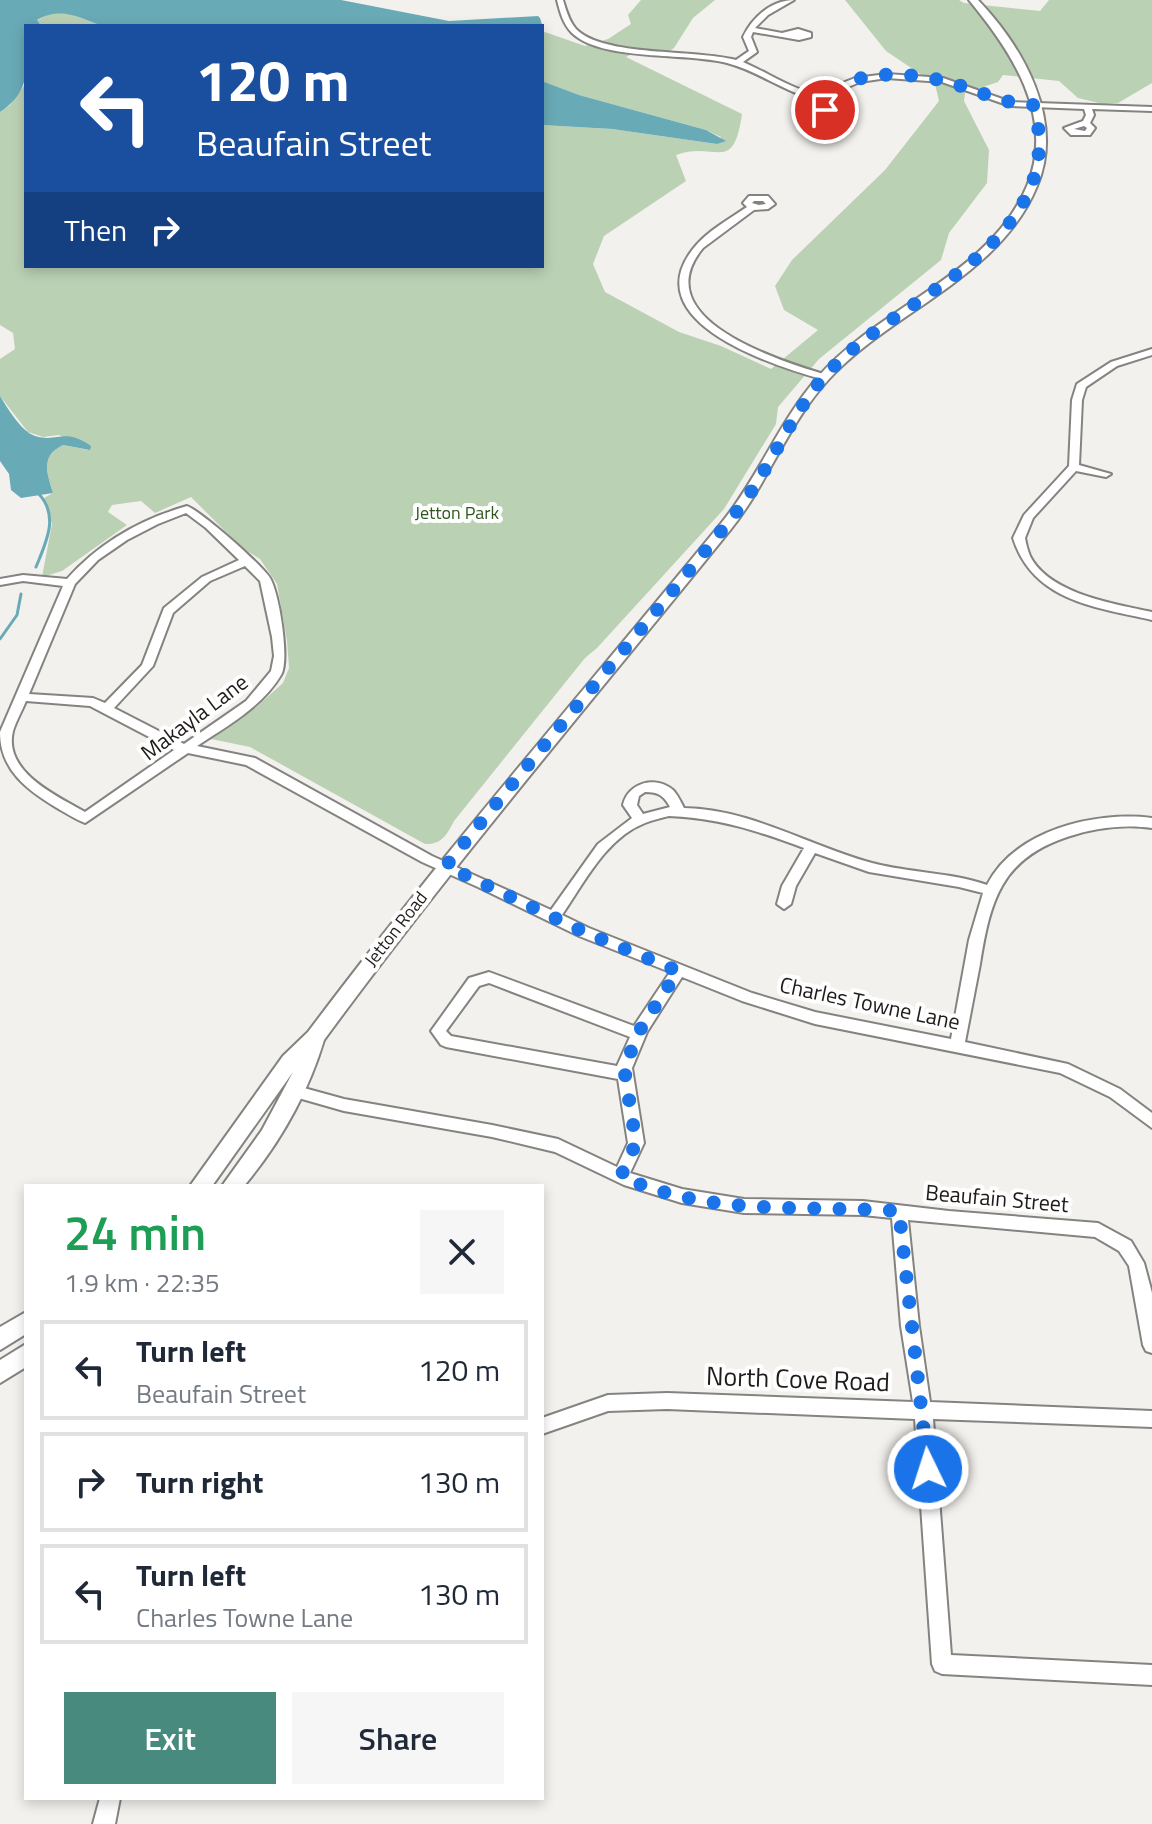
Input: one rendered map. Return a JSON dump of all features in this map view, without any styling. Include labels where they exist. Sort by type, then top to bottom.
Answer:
[{"type":"street","points":[[560,0],[571,29],[596,43],[701,55],[737,63],[790,91],[828,99]]},
{"type":"street","points":[[737,63],[753,52],[747,37],[750,29],[775,2],[791,0]]},
{"type":"street","name":"Jetton Road","points":[[201,1184],[290,1061],[315,1037],[446,866],[741,507],[800,409],[824,377],[864,340],[975,257],[1014,218],[1032,187],[1040,160],[1040,133],[1026,77],[1013,47],[973,0]]},
{"type":"street","points":[[750,29],[785,34]]},
{"type":"street","points":[[820,126],[828,99],[838,88],[858,80],[912,76],[955,84],[1010,104],[1152,109]]},
{"type":"street","points":[[1086,123],[1090,115],[1087,107]]},
{"type":"street","points":[[752,207],[695,252],[684,285],[688,299],[707,324],[735,345],[763,359],[824,377]]},
{"type":"street","points":[[1152,352],[1114,364],[1081,386],[1077,400],[1074,467],[1023,524],[1019,538],[1024,554],[1036,569],[1072,596],[1152,616]]},
{"type":"street","points":[[1074,467],[1106,474]]},
{"type":"street","name":"Makayla Lane","points":[[187,509],[247,561],[266,580],[272,595],[280,656],[277,672],[250,704],[85,818],[25,780],[8,759],[6,733],[70,583],[109,544],[187,509]]},
{"type":"street","points":[[108,707],[147,666],[168,611],[206,579],[247,561]]},
{"type":"street","points":[[0,582],[23,578],[70,583]]},
{"type":"street","name":"Charles Towne Lane","points":[[22,697],[80,699],[108,707],[174,746],[250,761],[427,859],[678,971],[747,997],[815,1018],[1063,1068],[1115,1093],[1152,1122]]},
{"type":"street","points":[[640,819],[630,805],[630,798],[633,793],[648,787],[669,794],[679,811]]},
{"type":"street","points":[[553,917],[611,838],[640,819],[679,811],[707,812],[732,818],[870,867],[954,879],[988,890]]},
{"type":"street","points":[[957,1045],[979,920],[988,890],[1009,862],[1048,838],[1112,822],[1152,823]]},
{"type":"street","points":[[784,904],[789,886],[811,848]]},
{"type":"street","points":[[621,1176],[636,1143],[624,1068],[638,1034],[678,971]]},
{"type":"street","points":[[625,1074],[446,1041],[438,1031],[474,982],[489,977],[638,1034]]},
{"type":"street","name":"Jetton Road","points":[[234,1184],[254,1158],[307,1066],[315,1037]]},
{"type":"street","name":"Beaufain Street","points":[[293,1091],[344,1105],[558,1146],[621,1176],[682,1196],[744,1206],[899,1211],[1001,1223],[1077,1226],[1111,1236],[1125,1246],[1141,1278],[1152,1345]]},
{"type":"street","points":[[899,1211],[912,1341],[923,1410],[942,1664],[1152,1675]]},
{"type":"street","points":[[0,1340],[24,1323]]},
{"type":"street","points":[[0,1373],[24,1355]]},
{"type":"street","name":"North Cove Road","points":[[544,1425],[608,1403],[713,1400],[1152,1419]]},
{"type":"street","points":[[104,1824],[110,1800]]},
{"type":"green space","name":"Jetton Park","points":[[641,0],[715,0],[693,18],[674,48],[663,55],[634,53],[626,57],[742,114],[734,144],[728,150],[690,151],[676,155],[686,181],[604,236],[593,264],[605,292],[679,332],[721,346],[771,369],[818,330],[784,310],[775,286],[792,260],[885,170],[939,101],[935,84],[886,51],[845,0],[959,0],[1040,11],[1049,0],[1152,0],[1152,83],[1118,103],[1103,104],[1078,98],[1059,81],[1003,75],[998,82],[965,93],[964,101],[989,150],[987,183],[949,233],[941,260],[819,359],[778,407],[776,424],[724,509],[585,658],[446,835],[435,843],[425,844],[250,747],[211,739],[254,709],[283,683],[289,668],[287,641],[277,584],[260,559],[241,547],[191,497],[155,513],[141,501],[112,505],[108,512],[127,525],[62,571],[42,577],[52,524],[44,498],[53,493],[47,472],[48,460],[63,445],[89,450],[59,435],[43,437],[28,432],[0,396],[0,359],[15,349],[13,333],[0,325],[0,112],[10,105],[24,86],[24,268],[544,268],[544,125],[612,129],[717,144],[721,137],[544,82],[544,32],[585,46],[608,39],[631,24],[628,15]]},
{"type":"green space","points":[[65,12],[98,24],[39,24],[36,21],[51,13]]},
{"type":"water","points":[[0,0],[341,0],[449,21],[538,16],[542,24],[97,24],[70,15],[54,14],[37,20],[40,24],[24,24],[23,85],[11,103],[0,112]]},
{"type":"water","points":[[544,82],[579,95],[706,130],[726,141],[717,144],[612,129],[544,125]]},
{"type":"water","points":[[0,396],[15,419],[35,436],[74,437],[91,446],[90,450],[63,445],[51,454],[47,472],[53,493],[21,498],[11,490],[9,474],[0,461]]},
{"type":"waterway","points":[[36,567],[47,539],[50,520],[45,502],[38,493]]},
{"type":"waterway","points":[[0,639],[17,615],[21,594]]},
{"type":"route","points":[[825,110],[828,99],[838,88],[867,78],[887,76],[943,80],[998,101],[1034,105],[1041,151],[1032,187],[1014,218],[994,240],[864,340],[824,377],[800,409],[741,507],[519,773],[446,866],[628,952],[678,971],[640,1030],[624,1068],[636,1143],[621,1176],[682,1196],[744,1206],[899,1211],[928,1469]]}]
